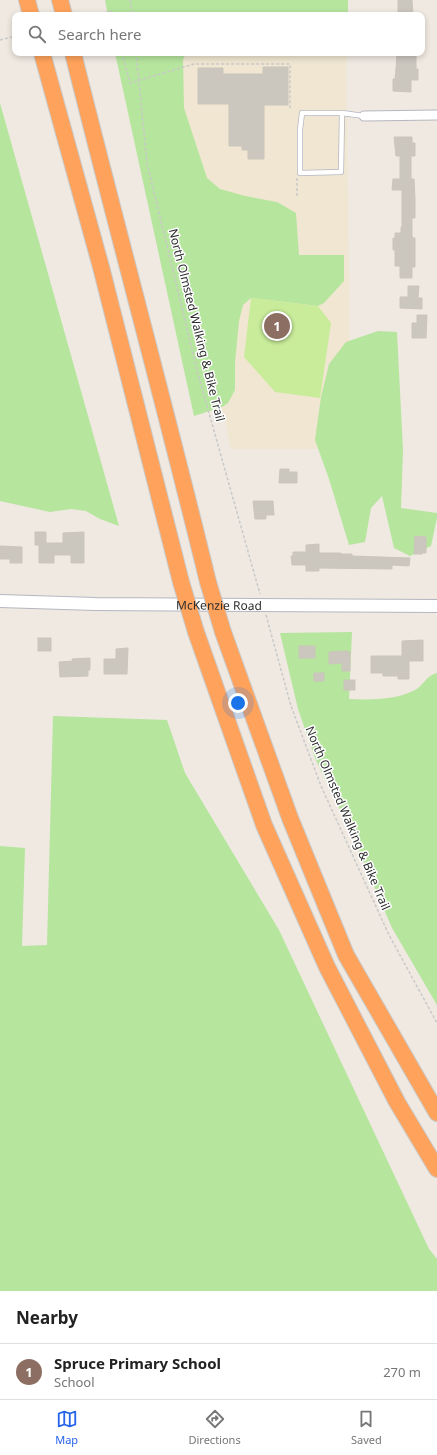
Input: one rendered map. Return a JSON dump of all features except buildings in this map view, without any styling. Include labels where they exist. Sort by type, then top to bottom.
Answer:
[{"type":"highway","points":[[27,0],[30,12]]},
{"type":"highway","points":[[60,0],[63,12]]},
{"type":"highway","points":[[71,0],[73,12]]},
{"type":"highway","points":[[43,56],[101,267],[181,582],[196,632],[264,825],[328,967],[397,1102],[437,1169]]},
{"type":"highway","points":[[74,56],[172,436],[208,582],[223,632],[290,818],[346,955],[437,1113]]},
{"type":"highway","points":[[76,56],[78,74]]},
{"type":"street","points":[[364,116],[437,115]]},
{"type":"street","name":"McKenzie Road","points":[[0,601],[103,604],[437,606]]},
{"type":"lane","points":[[342,113],[341,172],[300,172],[300,130],[302,113],[342,113],[364,116]]},
{"type":"path","points":[[130,0],[132,12]]},
{"type":"path","points":[[0,40],[12,37]]},
{"type":"path","points":[[123,56],[130,83],[194,64],[290,64],[290,108]]},
{"type":"path","name":"North Olmsted Walking & Bike Trail","points":[[136,56],[147,163],[198,374],[261,598]]},
{"type":"path","name":"North Olmsted Walking & Bike Trail","points":[[266,612],[291,706],[321,786],[389,936],[437,1023]]},
{"type":"shaded area","points":[[159,56],[346,56],[351,449],[231,449],[186,245]]},
{"type":"green space","points":[[105,0],[348,0],[348,12],[107,12]]},
{"type":"green space","points":[[116,56],[185,56],[183,60],[184,108],[207,178],[220,189],[245,196],[277,202],[296,213],[299,255],[344,255],[344,281],[324,303],[318,306],[251,298],[243,305],[239,321],[235,363],[235,390],[228,403],[222,407],[194,416]]},
{"type":"green space","points":[[0,103],[119,526],[100,519],[86,511],[71,509],[50,512],[0,501]]},
{"type":"green space","points":[[251,298],[318,306],[331,323],[320,398],[275,392],[244,357]]},
{"type":"green space","points":[[378,331],[397,332],[403,450],[401,508],[437,513],[431,546],[410,556],[394,548],[382,496],[371,508],[365,542],[349,545],[329,479],[315,440],[321,397],[329,364],[346,342]]},
{"type":"green space","points":[[352,632],[349,699],[382,699],[406,694],[419,687],[433,674],[437,673],[437,1005],[392,928],[354,839],[315,758],[298,709],[280,633]]},
{"type":"green space","points":[[53,716],[167,720],[185,773],[279,930],[429,1249],[437,1259],[437,1291],[0,1291],[0,846],[25,848],[22,946],[47,945]]},
{"type":"place","name":"Spruce Primary School","points":[[277,326]]}]
